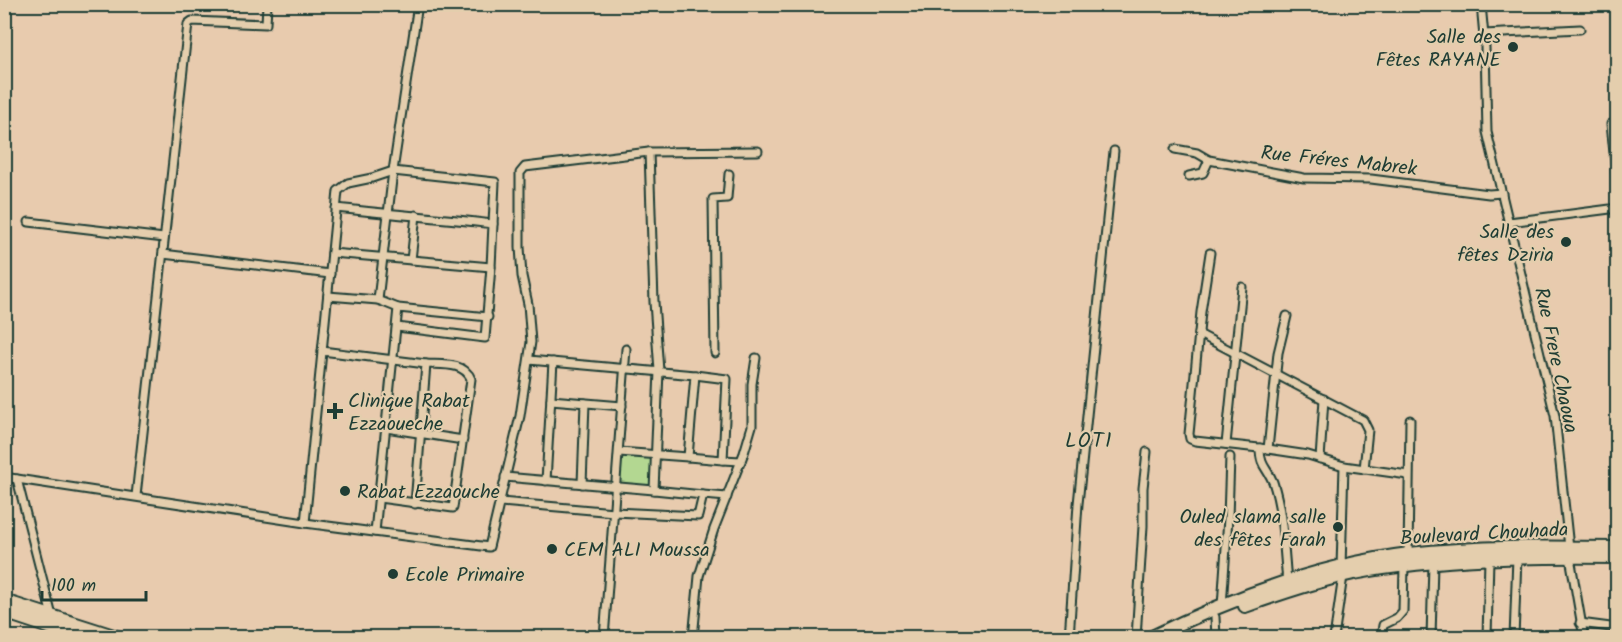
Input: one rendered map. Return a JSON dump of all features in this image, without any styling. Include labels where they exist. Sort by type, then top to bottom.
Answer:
[{"type":"highway","name":"Boulevard Chouhada","points":[[1406,560],[1470,549],[1569,552],[1617,548]]},
{"type":"highway","points":[[1150,638],[1287,582],[1342,571],[1406,560],[1433,563],[1569,552],[1617,557]]},
{"type":"highway","points":[[1169,638],[1218,611],[1272,596],[1342,571]]},
{"type":"highway","points":[[4,601],[120,638]]},
{"type":"highway","points":[[4,612],[57,633],[82,638]]},
{"type":"street","points":[[136,496],[188,24],[192,21],[266,24],[267,4]]},
{"type":"street","points":[[378,300],[393,171],[418,4]]},
{"type":"street","name":"Rue Frere Chaoua","points":[[1481,4],[1487,132],[1555,416],[1569,552],[1584,638]]},
{"type":"street","points":[[1484,34],[1580,29]]},
{"type":"street","points":[[1617,124],[1611,124],[1617,192]]},
{"type":"street","name":"Rue Fréres Mabrek","points":[[1175,149],[1197,153],[1209,160],[1304,178],[1371,179],[1489,194],[1502,193]]},
{"type":"street","points":[[4,477],[305,523],[489,547],[524,396],[531,342],[520,247],[520,173],[525,167],[649,152],[758,150]]},
{"type":"street","points":[[1070,638],[1078,504],[1114,151]]},
{"type":"street","points":[[649,152],[654,302],[659,371],[654,490]]},
{"type":"street","points":[[1189,176],[1203,173],[1209,160]]},
{"type":"street","points":[[305,523],[338,191],[348,183],[393,171],[495,182],[485,338],[397,327]]},
{"type":"street","points":[[715,353],[713,199],[727,198],[729,174]]},
{"type":"street","points":[[336,208],[494,224]]},
{"type":"street","points":[[1509,222],[1617,208]]},
{"type":"street","points":[[411,260],[416,215]]},
{"type":"street","points":[[29,222],[164,238]]},
{"type":"street","points":[[332,253],[491,267]]},
{"type":"street","points":[[1210,253],[1198,334],[1190,439],[1264,448],[1344,466],[1408,475]]},
{"type":"street","points":[[164,254],[330,274]]},
{"type":"street","points":[[1226,444],[1242,287]]},
{"type":"street","points":[[328,296],[378,300],[398,308],[488,318]]},
{"type":"street","points":[[375,532],[398,308]]},
{"type":"street","points":[[1287,316],[1278,353],[1262,466],[1273,482],[1282,533],[1287,582]]},
{"type":"street","points":[[1198,334],[1363,420],[1368,429],[1364,469]]},
{"type":"street","points":[[604,638],[626,349]]},
{"type":"street","points":[[322,351],[462,367],[471,379],[453,508],[379,498]]},
{"type":"street","points":[[693,638],[699,576],[752,426],[752,384],[756,358]]},
{"type":"street","points":[[529,360],[727,379],[723,460]]},
{"type":"street","points":[[546,481],[554,362]]},
{"type":"street","points":[[415,504],[426,364]]},
{"type":"street","points":[[688,457],[694,375]]},
{"type":"street","points":[[1320,459],[1324,399]]},
{"type":"street","points":[[551,400],[622,406]]},
{"type":"street","points":[[582,484],[585,403]]},
{"type":"street","points":[[1381,638],[1383,625],[1397,618],[1402,611],[1406,560],[1410,420]]},
{"type":"street","points":[[386,428],[463,440]]},
{"type":"street","points":[[619,452],[741,461]]},
{"type":"street","points":[[1136,638],[1143,488],[1147,452]]},
{"type":"street","points":[[1216,638],[1228,518],[1230,458]]},
{"type":"street","points":[[1334,638],[1342,571],[1344,466]]},
{"type":"street","points":[[506,477],[727,497]]},
{"type":"street","points":[[17,478],[57,633]]},
{"type":"street","points":[[500,502],[614,512],[698,516],[703,495]]},
{"type":"street","points":[[1514,638],[1517,557]]},
{"type":"street","points":[[1487,638],[1489,558]]},
{"type":"street","points":[[1431,638],[1433,563]]},
{"type":"street","points":[[1580,623],[1617,628]]},
{"type":"green space","points":[[621,453],[652,456],[651,487],[618,485]]},
{"type":"place","name":"Salle des Fêtes RAYANE","points":[[1513,47]]},
{"type":"place","name":"Salle des fêtes Dziria","points":[[1566,242]]},
{"type":"place","name":"Clinique Rabat Ezzaoueche","points":[[335,411]]},
{"type":"place","name":"Rabat Ezzaouche","points":[[345,491]]},
{"type":"place","name":"Ouled slama salle des fêtes Farah","points":[[1338,527]]},
{"type":"place","name":"CEM ALI Moussa","points":[[552,549]]},
{"type":"place","name":"Ecole Primaire","points":[[393,574]]},
{"type":"district","name":"LOT1","points":[[1089,440]]}]
